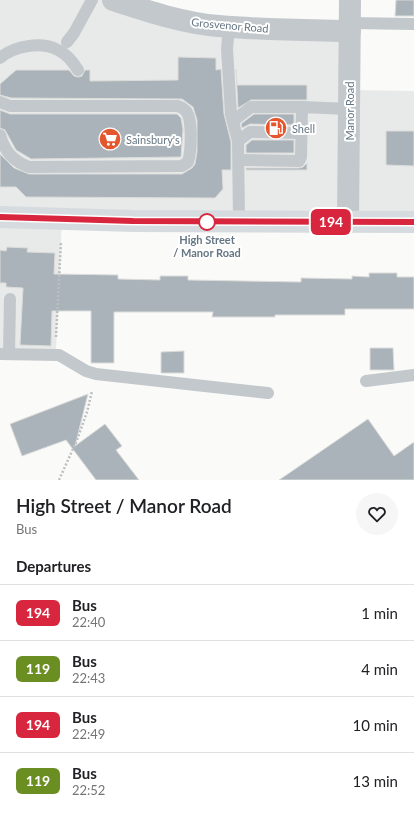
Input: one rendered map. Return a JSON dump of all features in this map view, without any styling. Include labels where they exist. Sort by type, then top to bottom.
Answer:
[{"type":"highway","points":[[0,217],[239,222],[414,222]]},
{"type":"street","name":"Grosvenor Road","points":[[113,0],[188,21],[228,27],[350,27]]},
{"type":"street","name":"Manor Road","points":[[348,222],[350,0]]},
{"type":"lane","points":[[67,42],[74,33],[92,0]]},
{"type":"lane","points":[[350,27],[414,24]]},
{"type":"lane","points":[[228,27],[231,114],[238,141],[239,222]]},
{"type":"lane","points":[[0,58],[8,51],[19,47],[49,47],[58,50],[66,56],[78,70]]},
{"type":"lane","points":[[0,102],[10,106],[178,106],[186,110],[190,119],[191,155],[188,162],[182,166],[29,167],[17,162],[11,156],[0,135]]},
{"type":"lane","points":[[234,121],[250,107],[349,109]]},
{"type":"lane","points":[[238,160],[298,161],[302,158],[302,107]]},
{"type":"lane","points":[[238,141],[250,132],[302,134]]},
{"type":"lane","points":[[10,299],[4,354],[59,355],[86,371],[96,374],[268,393]]},
{"type":"lane","points":[[366,381],[414,375]]},
{"type":"path","points":[[59,355],[56,350],[56,336],[62,219]]},
{"type":"path","points":[[59,480],[87,412],[96,374]]},
{"type":"shaded area","points":[[0,0],[113,0],[151,12],[350,31],[349,90],[414,91],[414,222],[62,219],[56,350],[0,354]]},
{"type":"building","points":[[396,0],[414,0],[414,16],[395,16]]},
{"type":"building","points":[[178,57],[216,58],[216,70],[221,69],[224,114],[231,142],[231,170],[222,170],[223,189],[215,198],[26,197],[16,187],[0,187],[0,154],[14,168],[29,174],[182,174],[192,168],[195,164],[197,152],[197,120],[193,107],[182,99],[11,98],[0,95],[0,84],[16,70],[69,70],[74,76],[78,77],[82,76],[85,70],[90,70],[90,81],[178,80]]},
{"type":"building","points":[[236,69],[237,85],[307,85],[307,100],[251,100],[238,108]]},
{"type":"building","points":[[0,110],[10,114],[177,114],[181,118],[183,129],[181,157],[31,159],[16,150],[5,130],[0,128]]},
{"type":"building","points":[[254,114],[294,114],[294,125],[250,124],[242,128],[241,124]]},
{"type":"building","points":[[386,131],[414,131],[414,166],[386,165]]},
{"type":"building","points":[[252,140],[294,140],[294,153],[246,153],[246,145]]},
{"type":"building","points":[[307,163],[307,170],[246,170],[246,168],[299,168],[303,167]]},
{"type":"building","points":[[7,247],[28,248],[27,252],[55,253],[54,274],[118,275],[118,279],[160,280],[160,276],[188,276],[188,280],[301,282],[301,278],[352,279],[352,276],[369,277],[369,273],[397,273],[397,277],[414,277],[414,309],[345,309],[345,315],[275,315],[275,317],[212,317],[213,312],[114,312],[114,363],[91,363],[91,311],[52,311],[51,346],[20,345],[23,288],[6,287],[6,283],[0,283],[0,250],[6,251]]},
{"type":"building","points":[[370,348],[393,348],[394,370],[370,370]]},
{"type":"building","points":[[184,351],[184,373],[161,373],[161,352]]},
{"type":"building","points":[[88,394],[75,446],[105,424],[122,446],[116,450],[139,480],[96,480],[66,440],[22,456],[10,424]]},
{"type":"building","points":[[368,419],[394,456],[414,442],[414,480],[279,480]]},
{"type":"bus line","name":"194","points":[[0,217],[133,221],[414,222]]},
{"type":"place","name":"Shell","points":[[276,128]]},
{"type":"place","name":"Sainsbury's","points":[[110,139]]},
{"type":"place","name":"High Street / Manor Road","points":[[207,222]]}]
